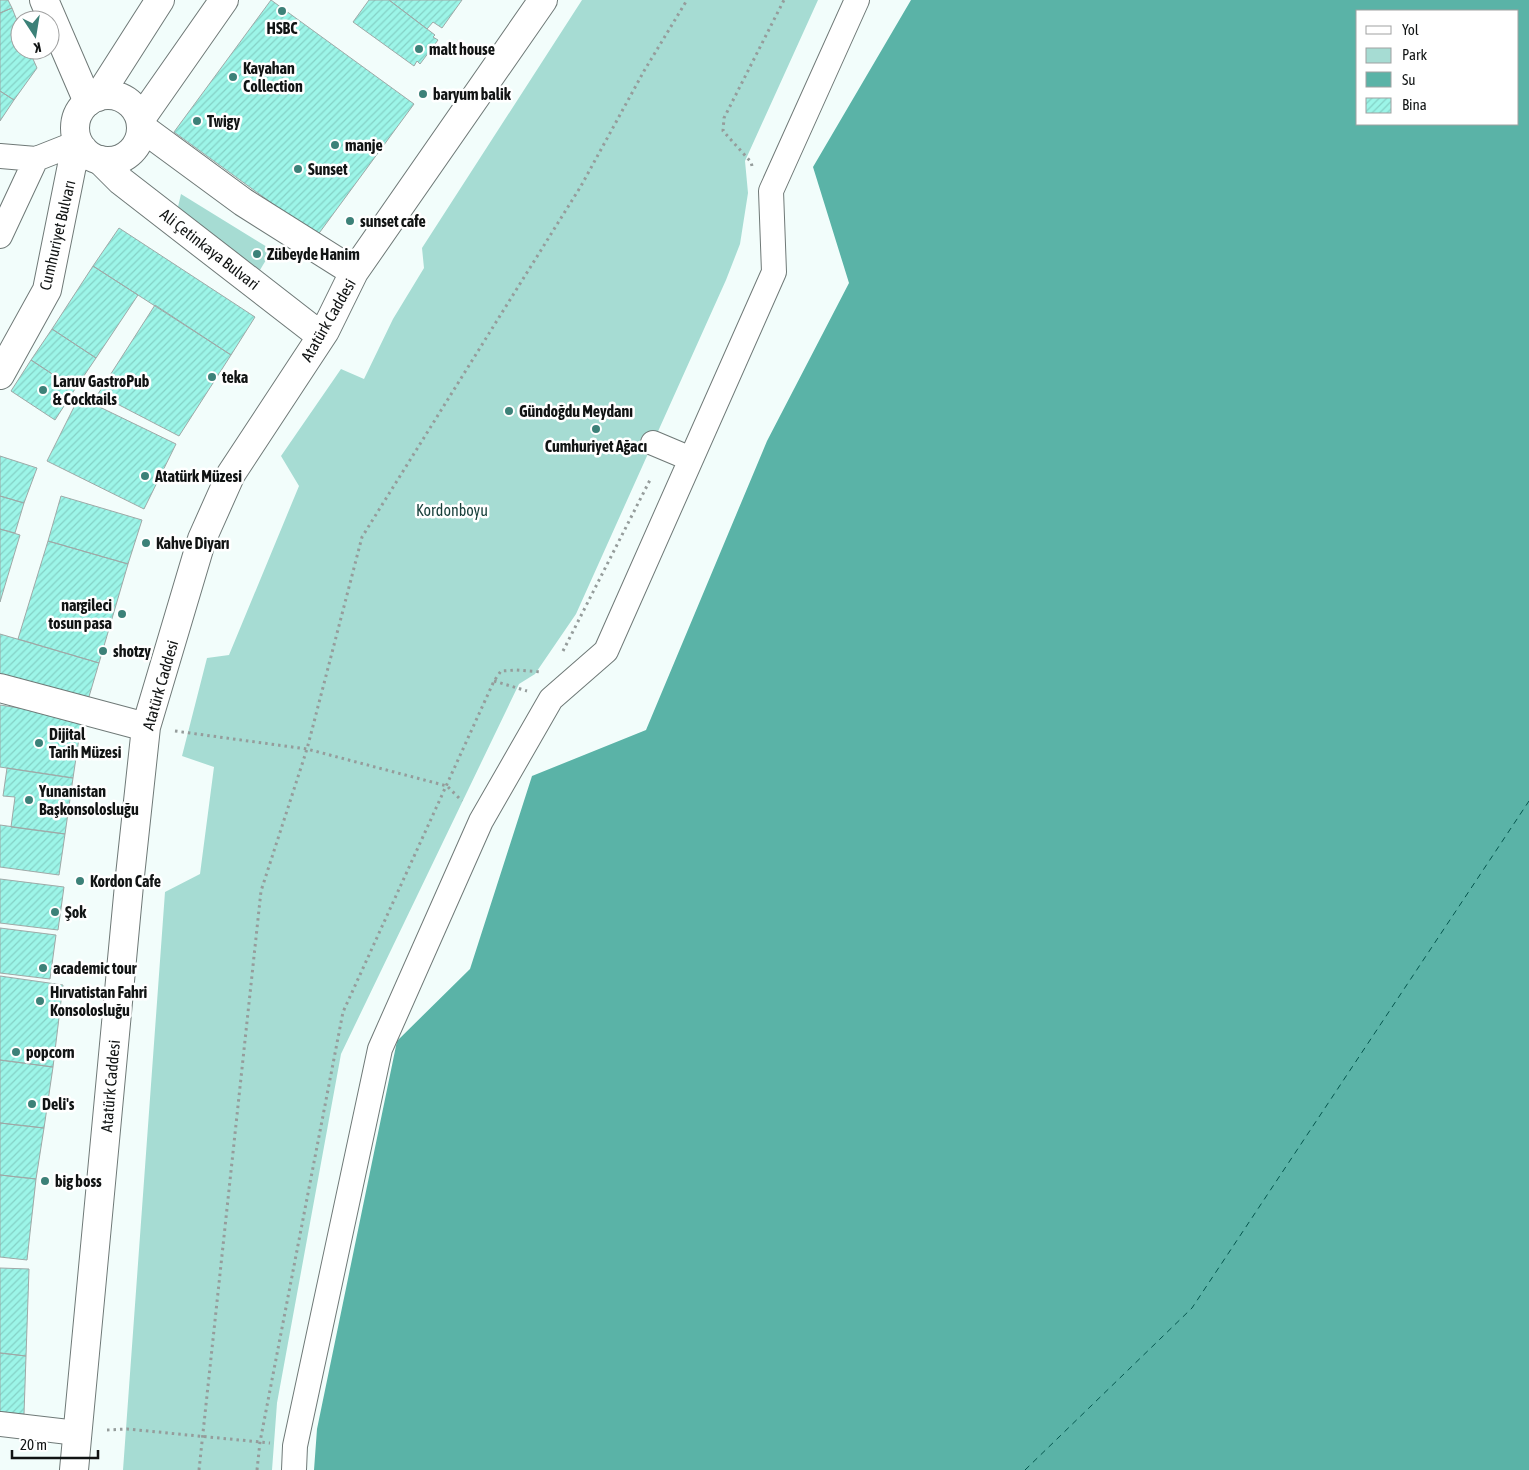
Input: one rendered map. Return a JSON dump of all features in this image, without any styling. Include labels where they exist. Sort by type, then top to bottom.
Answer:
[{"type":"street","points":[[44,0],[93,99]]},
{"type":"street","points":[[93,99],[108,95],[124,99],[136,110],[141,124],[140,137],[136,146],[129,153],[120,158],[110,160],[87,150],[76,134],[75,124],[78,116],[93,99],[160,0]]},
{"type":"street","points":[[141,124],[224,0]]},
{"type":"street","name":"Atatürk Caddesi","points":[[74,1470],[129,885],[146,727],[202,539],[231,474],[321,336],[354,272],[543,0]]},
{"type":"street","points":[[294,1470],[295,1446],[380,1049],[481,821],[551,699],[606,651],[774,272],[771,190],[857,0]]},
{"type":"street","points":[[141,124],[243,202],[354,272]]},
{"type":"street","points":[[0,156],[36,159],[87,150]]},
{"type":"street","name":"Ali Çetinkaya Bulvari","points":[[87,150],[121,181],[321,336]]},
{"type":"street","name":"Cumhuriyet Bulvarı","points":[[0,374],[47,290],[72,165],[87,150]]},
{"type":"street","points":[[0,236],[36,159]]},
{"type":"street","points":[[653,443],[691,459]]},
{"type":"street","points":[[0,688],[146,727]]},
{"type":"street","points":[[0,1424],[77,1432]]},
{"type":"path","points":[[199,1470],[201,1437],[261,892],[307,749],[362,537],[581,186],[644,71],[687,0]]},
{"type":"path","points":[[771,190],[754,176],[752,162],[723,131],[724,118],[784,0]]},
{"type":"path","points":[[494,681],[551,699]]},
{"type":"path","points":[[146,727],[307,749],[447,786],[481,821]]},
{"type":"path","points":[[77,1432],[127,1429],[295,1446]]},
{"type":"green space","name":"Kordonboyu","points":[[582,0],[818,0],[745,161],[748,193],[740,244],[726,280],[576,614],[535,674],[519,684],[341,1054],[277,1403],[272,1470],[123,1470],[165,892],[200,874],[214,767],[182,756],[207,658],[229,655],[299,486],[281,456],[341,369],[364,379],[393,319],[424,268],[422,248]]},
{"type":"green space","points":[[181,194],[272,250],[260,270],[181,215],[178,207]]},
{"type":"water","points":[[911,0],[1529,0],[1529,1470],[314,1470],[317,1429],[397,1041],[470,969],[532,776],[646,730],[767,441],[849,283],[813,167]]},
{"type":"building","points":[[0,0],[8,0],[12,8],[0,13]]},
{"type":"building","points":[[271,0],[414,104],[317,236],[174,132]]},
{"type":"building","points":[[369,0],[389,0],[435,35],[433,37],[438,40],[420,64],[417,61],[414,66],[353,22]]},
{"type":"building","points":[[389,0],[462,0],[442,28],[433,22],[427,29]]},
{"type":"building","points":[[12,8],[13,10],[10,10],[10,60],[33,60],[37,68],[14,100],[0,91],[0,13]]},
{"type":"building","points":[[0,91],[14,100],[0,121]]},
{"type":"building","points":[[119,228],[255,317],[231,355],[93,266]]},
{"type":"building","points":[[93,266],[138,295],[96,358],[52,329]]},
{"type":"building","points":[[155,305],[231,355],[179,436],[98,394]]},
{"type":"building","points":[[52,329],[96,358],[75,389],[31,360]]},
{"type":"building","name":"Laruv GastroPub & Cocktails","points":[[31,360],[75,389],[55,420],[11,391]]},
{"type":"building","name":"Atatürk Müzesi","points":[[79,397],[176,444],[144,509],[47,461]]},
{"type":"building","points":[[0,456],[37,468],[24,503],[0,496]]},
{"type":"building","points":[[0,496],[24,503],[15,533],[0,529]]},
{"type":"building","points":[[61,496],[142,520],[128,564],[48,541]]},
{"type":"building","points":[[0,529],[20,535],[0,602]]},
{"type":"building","points":[[48,541],[128,564],[99,663],[18,639]]},
{"type":"building","points":[[0,634],[99,663],[88,700],[0,674]]},
{"type":"building","name":"Dijital Tarih Müzesi","points":[[0,705],[82,718],[73,778],[0,767]]},
{"type":"building","points":[[7,768],[73,778],[65,834],[11,827],[15,797],[3,796]]},
{"type":"building","points":[[0,825],[65,834],[59,875],[0,867]]},
{"type":"building","points":[[0,879],[64,887],[58,930],[0,923]]},
{"type":"building","points":[[0,928],[56,935],[50,979],[0,973]]},
{"type":"building","points":[[0,976],[63,985],[53,1067],[0,1060]]},
{"type":"building","points":[[0,1060],[53,1067],[44,1128],[0,1123]]},
{"type":"building","points":[[0,1123],[44,1128],[36,1179],[0,1175]]},
{"type":"building","points":[[0,1175],[36,1179],[27,1260],[0,1257]]},
{"type":"building","points":[[0,1268],[29,1269],[26,1356],[0,1353]]},
{"type":"building","points":[[0,1353],[26,1356],[24,1414],[0,1412]]},
{"type":"ferry route","points":[[1025,1470],[1192,1308],[1529,801]]},
{"type":"place","name":"HSBC","points":[[282,11]]},
{"type":"place","name":"malt house","points":[[419,49]]},
{"type":"place","name":"Kayahan Collection","points":[[233,77]]},
{"type":"place","name":"baryum balik","points":[[423,94]]},
{"type":"place","name":"Twigy","points":[[197,121]]},
{"type":"place","name":"manje","points":[[335,145]]},
{"type":"place","name":"Sunset","points":[[298,169]]},
{"type":"place","name":"sunset cafe","points":[[350,221]]},
{"type":"place","name":"Zübeyde Hanim","points":[[257,254]]},
{"type":"place","name":"teka","points":[[212,377]]},
{"type":"place","name":"Laruv GastroPub & Cocktails","points":[[43,390]]},
{"type":"place","name":"Gündoğdu Meydanı","points":[[509,411]]},
{"type":"place","name":"Cumhuriyet Ağacı","points":[[596,429]]},
{"type":"place","name":"Atatürk Müzesi","points":[[145,476]]},
{"type":"place","name":"Kahve Diyarı","points":[[146,543]]},
{"type":"place","name":"nargileci tosun pasa","points":[[122,614]]},
{"type":"place","name":"shotzy","points":[[103,651]]},
{"type":"place","name":"Dijital Tarih Müzesi","points":[[39,743]]},
{"type":"place","name":"Yunanistan Başkonsolosluğu","points":[[29,800]]},
{"type":"place","name":"Kordon Cafe","points":[[80,881]]},
{"type":"place","name":"Şok","points":[[55,912]]},
{"type":"place","name":"academic tour","points":[[43,968]]},
{"type":"place","name":"Hırvatistan Fahri Konsolosluğu","points":[[40,1001]]},
{"type":"place","name":"popcorn","points":[[16,1052]]},
{"type":"place","name":"Deli's","points":[[32,1104]]},
{"type":"place","name":"big boss","points":[[45,1181]]}]
